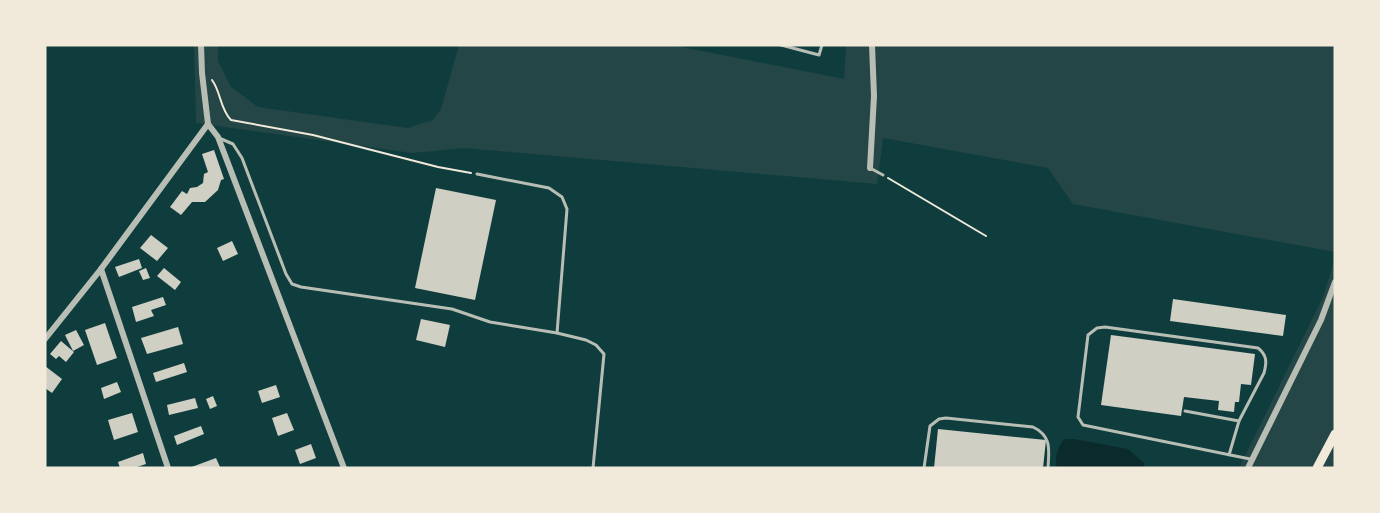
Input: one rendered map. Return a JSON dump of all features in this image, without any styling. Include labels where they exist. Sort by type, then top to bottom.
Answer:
[{"type":"main road","points":[[1317,468],[1335,434]]},
{"type":"street","points":[[201,45],[208,124],[218,137],[344,468]]},
{"type":"street","points":[[870,168],[874,96],[872,45]]},
{"type":"street","points":[[45,339],[208,124]]},
{"type":"street","points":[[100,269],[168,468]]},
{"type":"street","points":[[1248,468],[1317,329],[1335,282]]},
{"type":"lane","points":[[781,45],[819,55],[822,45]]},
{"type":"lane","points":[[218,137],[233,144],[242,158],[286,274],[292,284],[452,309],[490,322],[556,333],[597,345],[604,354],[593,468]]},
{"type":"lane","points":[[870,168],[883,176]]},
{"type":"lane","points":[[477,174],[549,188],[562,197],[567,210],[556,333]]},
{"type":"lane","points":[[1229,455],[1239,421],[1267,364],[1263,352],[1258,348],[1105,327],[1097,327],[1088,335],[1078,417],[1083,425],[1229,455],[1252,459]]},
{"type":"lane","points":[[1185,411],[1239,421]]},
{"type":"lane","points":[[924,468],[930,426],[939,419],[946,418],[1033,427],[1048,441],[1048,468]]},
{"type":"path","points":[[202,73],[218,88],[226,115],[231,120],[313,135],[438,167],[477,174]]},
{"type":"path","points":[[883,176],[986,236]]},
{"type":"shaded area","points":[[194,45],[218,45],[218,61],[231,87],[258,107],[407,128],[433,120],[441,109],[459,45],[672,45],[844,79],[846,45],[1335,45],[1335,252],[1073,204],[1048,168],[883,138],[877,184],[464,148],[412,153],[196,123]]},
{"type":"shaded area","points":[[1335,259],[1335,468],[1239,468],[1323,297]]},
{"type":"shaded area","points":[[1065,439],[1128,449],[1144,463],[1144,468],[1057,468],[1057,452]]},
{"type":"building","points":[[214,150],[224,179],[221,180],[218,190],[205,202],[192,202],[181,215],[170,207],[182,191],[187,194],[190,188],[203,183],[204,174],[208,172],[202,154]]},
{"type":"building","points":[[436,188],[496,200],[475,300],[415,288]]},
{"type":"building","points":[[151,235],[168,248],[157,261],[140,248]]},
{"type":"building","points":[[232,241],[238,254],[223,261],[217,248]]},
{"type":"building","points":[[139,259],[142,268],[119,277],[115,267]]},
{"type":"building","points":[[146,268],[150,278],[143,280],[139,271]]},
{"type":"building","points":[[164,268],[181,282],[175,290],[157,276]]},
{"type":"building","points":[[163,297],[166,305],[151,310],[154,316],[136,322],[132,307]]},
{"type":"building","points":[[1173,299],[1286,315],[1283,336],[1170,321]]},
{"type":"building","points":[[421,319],[450,325],[445,347],[416,340]]},
{"type":"building","points":[[105,323],[117,358],[97,365],[85,330]]},
{"type":"building","points":[[178,327],[183,344],[147,354],[141,338]]},
{"type":"building","points":[[76,330],[84,345],[73,351],[65,335]]},
{"type":"building","points":[[1111,335],[1255,354],[1251,385],[1241,384],[1239,402],[1235,402],[1234,412],[1218,410],[1219,401],[1184,397],[1181,416],[1101,405]]},
{"type":"building","points":[[61,341],[74,352],[66,362],[59,356],[56,359],[50,354]]},
{"type":"building","points":[[184,363],[187,372],[156,382],[153,373]]},
{"type":"building","points":[[45,366],[62,379],[52,393],[45,388]]},
{"type":"building","points":[[117,382],[121,392],[104,399],[101,388]]},
{"type":"building","points":[[276,385],[280,397],[262,403],[258,391]]},
{"type":"building","points":[[213,396],[217,406],[210,409],[206,399]]},
{"type":"building","points":[[195,398],[198,408],[169,415],[167,405]]},
{"type":"building","points":[[132,413],[138,432],[114,440],[108,420]]},
{"type":"building","points":[[287,413],[294,430],[278,436],[272,418]]},
{"type":"building","points":[[201,426],[204,434],[177,445],[174,436]]},
{"type":"building","points":[[938,429],[1046,440],[1043,468],[934,468]]},
{"type":"building","points":[[311,444],[316,458],[300,464],[295,450]]},
{"type":"building","points":[[143,453],[146,464],[134,468],[120,468],[118,462]]},
{"type":"building","points":[[216,458],[220,467],[189,468]]}]
